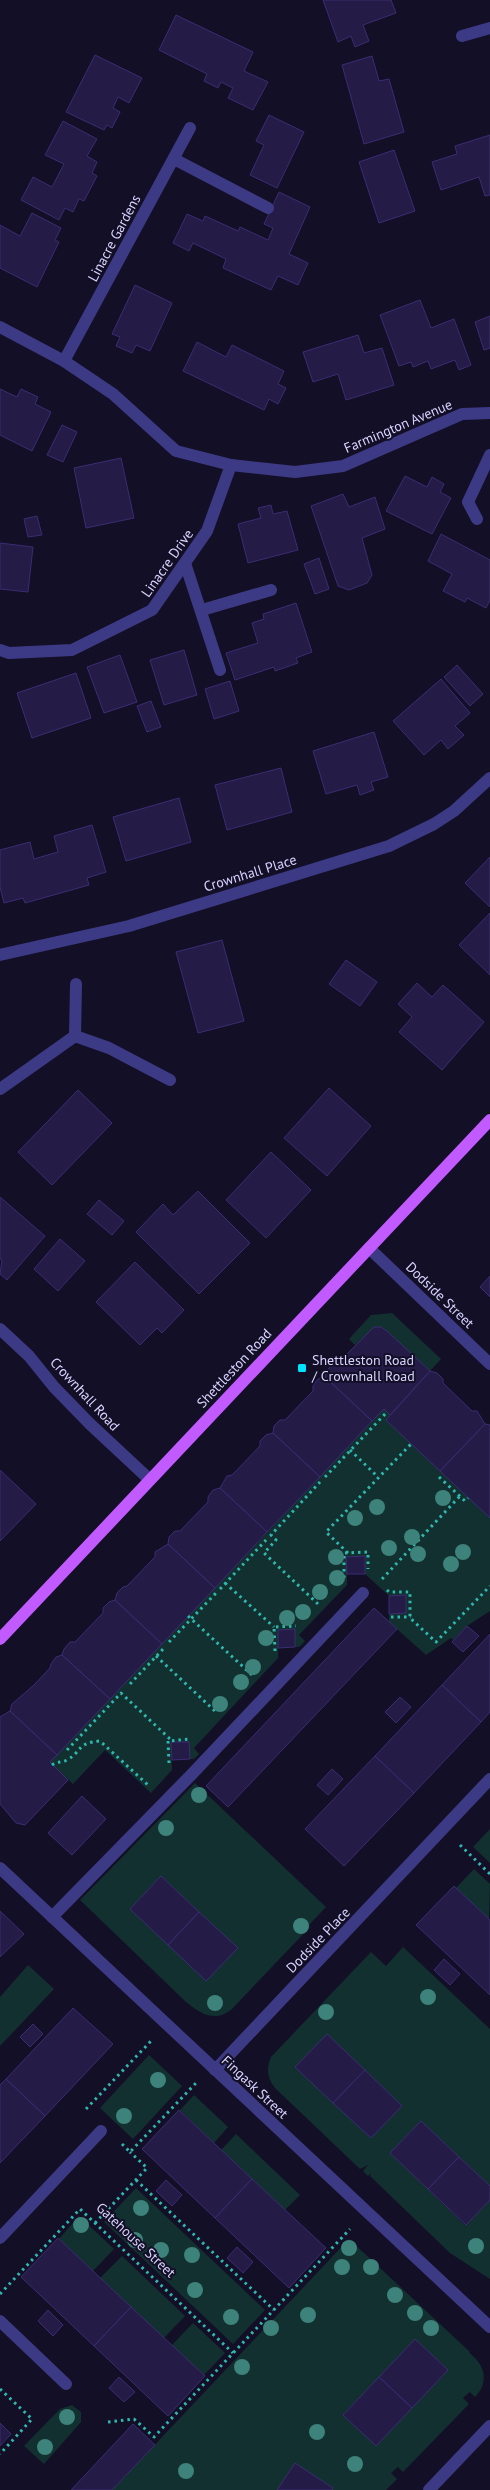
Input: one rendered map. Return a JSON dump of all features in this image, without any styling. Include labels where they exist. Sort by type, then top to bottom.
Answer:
[{"type":"main road","name":"Shettleston Road","points":[[0,1639],[490,1120]]},
{"type":"street","points":[[462,36],[490,28]]},
{"type":"street","name":"Linacre Gardens","points":[[64,361],[190,128]]},
{"type":"street","points":[[174,159],[268,208]]},
{"type":"street","name":"Farmington Avenue","points":[[0,327],[64,361],[113,394],[176,451],[231,465],[295,472],[343,466],[462,414],[490,413]]},
{"type":"street","points":[[477,519],[468,502],[490,455]]},
{"type":"street","name":"Linacre Drive","points":[[0,650],[9,653],[72,650],[152,610],[206,531],[231,465]]},
{"type":"street","points":[[185,562],[220,670]]},
{"type":"street","points":[[202,610],[271,590]]},
{"type":"street","name":"Crownhall Place","points":[[0,955],[129,926],[389,846],[434,824],[454,811],[490,778]]},
{"type":"street","points":[[75,1036],[76,984]]},
{"type":"street","points":[[75,1036],[109,1048],[170,1080]]},
{"type":"street","points":[[0,1089],[75,1036]]},
{"type":"street","name":"Dodside Street","points":[[369,1248],[490,1364]]},
{"type":"street","name":"Crownhall Road","points":[[0,1329],[29,1356],[54,1387],[90,1424],[149,1479]]},
{"type":"street","points":[[52,1917],[194,1773],[364,1593]]},
{"type":"street","name":"Dodside Place","points":[[213,2068],[490,1779]]},
{"type":"street","name":"Fingask Street","points":[[0,1868],[490,2327]]},
{"type":"street","points":[[0,2238],[100,2131]]},
{"type":"street","points":[[0,2321],[66,2384]]},
{"type":"street","points":[[429,2490],[490,2426]]},
{"type":"path","points":[[325,1477],[387,1412]]},
{"type":"path","points":[[348,1553],[326,1532],[411,1444]]},
{"type":"path","points":[[348,1451],[378,1477]]},
{"type":"path","points":[[439,1477],[465,1501],[468,1498]]},
{"type":"path","points":[[320,1482],[271,1535],[276,1540],[264,1553],[321,1606]]},
{"type":"path","points":[[379,1582],[460,1496]]},
{"type":"path","points":[[293,1505],[296,1508]]},
{"type":"path","points":[[220,1589],[242,1562],[266,1540]]},
{"type":"path","points":[[225,1583],[274,1627]]},
{"type":"path","points":[[389,1592],[410,1592],[410,1616],[436,1642],[490,1586]]},
{"type":"path","points":[[169,1642],[190,1617],[216,1593]]},
{"type":"path","points":[[391,1617],[410,1616]]},
{"type":"path","points":[[190,1617],[254,1677]]},
{"type":"path","points":[[130,1684],[137,1673],[165,1647]]},
{"type":"path","points":[[156,1656],[219,1715]]},
{"type":"path","points":[[67,1750],[85,1728],[121,1693],[170,1739]]},
{"type":"path","points":[[52,1765],[67,1760],[86,1743],[100,1741],[129,1768]]},
{"type":"path","points":[[443,1830],[490,1874]]},
{"type":"path","points":[[92,2116],[86,2110],[166,2024]]},
{"type":"path","points":[[130,2152],[213,2068]]},
{"type":"path","points":[[95,2223],[147,2168],[118,2140]]},
{"type":"path","points":[[136,2180],[274,2310]]},
{"type":"path","name":"Gatehouse Street","points":[[0,2294],[80,2209],[234,2353]]},
{"type":"path","points":[[108,2422],[134,2419],[154,2437],[340,2240]]},
{"type":"path","points":[[0,2389],[32,2419],[0,2454]]},
{"type":"green space","points":[[392,1313],[441,1359],[430,1371],[381,1327],[374,1327],[355,1345],[349,1339],[371,1315]]},
{"type":"green space","points":[[384,1409],[390,1415],[386,1420],[490,1518],[490,1611],[467,1626],[453,1640],[451,1638],[426,1655],[389,1622],[389,1614],[406,1613],[406,1596],[389,1596],[365,1574],[364,1556],[347,1557],[347,1585],[299,1635],[305,1641],[299,1647],[295,1647],[295,1629],[278,1630],[278,1658],[194,1748],[199,1754],[194,1759],[190,1759],[189,1742],[171,1742],[172,1770],[151,1793],[105,1750],[73,1784],[50,1762]]},
{"type":"green space","points":[[195,1783],[326,1907],[309,1925],[310,1927],[232,2009],[220,2016],[214,2016],[197,2010],[186,2002],[80,1900]],"holes":[[[161,1876],[237,1948],[130,1909]]]},
{"type":"green space","points":[[490,1829],[490,1863],[473,1847]]},
{"type":"green space","points":[[474,1869],[490,1884],[489,1919],[456,1888]]},
{"type":"green space","points":[[403,1947],[490,2029],[490,2186],[421,2121],[390,2153],[465,2225],[490,2200],[490,2279],[450,2253],[370,2176],[371,2173],[368,2176],[363,2171],[368,2165],[360,2169],[275,2088],[270,2081],[268,2066],[271,2057],[371,1952],[386,1966]],"holes":[[[295,2067],[365,2070],[402,2106],[371,2138]]]},
{"type":"green space","points":[[28,1965],[54,1989],[0,2046],[0,1997]]},
{"type":"green space","points":[[149,2055],[182,2086],[133,2139],[100,2108]]},
{"type":"green space","points":[[194,2095],[228,2127],[214,2143],[180,2110]]},
{"type":"green space","points":[[236,2134],[300,2195],[285,2210],[221,2150]]},
{"type":"green space","points":[[136,2188],[265,2310],[233,2344],[104,2222]]},
{"type":"green space","points":[[79,2216],[114,2249],[93,2271],[59,2239]]},
{"type":"green space","points":[[349,2239],[469,2351],[482,2368],[484,2378],[479,2393],[475,2397],[470,2392],[463,2398],[469,2404],[403,2472],[398,2467],[391,2473],[397,2479],[386,2490],[112,2490]],"holes":[[[415,2339],[448,2370],[376,2445],[343,2415]]]},
{"type":"green space","points":[[122,2256],[185,2316],[164,2338],[100,2278]]},
{"type":"green space","points":[[193,2323],[225,2353],[204,2375],[172,2345]]},
{"type":"green space","points":[[72,2405],[81,2412],[81,2422],[44,2464],[24,2446],[60,2409]]},
{"type":"building","points":[[323,0],[391,0],[396,13],[363,25],[369,41],[355,47],[351,36],[338,42]]},
{"type":"building","points":[[176,15],[253,52],[244,71],[268,82],[253,110],[228,98],[233,88],[221,82],[218,88],[204,81],[207,74],[159,50]]},
{"type":"building","points":[[95,55],[142,78],[129,103],[118,97],[113,108],[120,112],[112,128],[107,125],[104,130],[66,112]]},
{"type":"building","points":[[372,56],[379,81],[389,79],[404,132],[364,144],[342,65]]},
{"type":"building","points":[[269,115],[304,132],[277,188],[250,175],[264,145],[256,141]]},
{"type":"building","points":[[63,121],[97,139],[87,156],[97,162],[92,173],[97,176],[84,201],[79,199],[73,212],[65,208],[59,220],[21,200],[33,177],[52,187],[64,164],[45,155]]},
{"type":"building","points":[[490,135],[490,195],[485,196],[479,177],[441,190],[432,162],[457,154],[455,146]]},
{"type":"building","points":[[394,150],[415,211],[379,223],[359,162]]},
{"type":"building","points":[[279,192],[310,207],[289,254],[308,263],[298,285],[278,276],[271,290],[223,268],[226,259],[193,243],[189,251],[173,243],[187,214],[203,221],[205,216],[238,231],[240,227],[268,240],[273,228],[264,224]]},
{"type":"building","points":[[32,213],[61,228],[55,240],[59,242],[37,287],[0,268],[0,225],[20,236]]},
{"type":"building","points":[[135,285],[172,303],[150,351],[136,345],[132,353],[116,346],[120,337],[112,334]]},
{"type":"building","points":[[420,300],[431,328],[454,319],[471,365],[459,370],[455,360],[431,369],[428,361],[413,367],[411,362],[399,366],[380,315]]},
{"type":"building","points":[[490,316],[490,348],[484,350],[475,322]]},
{"type":"building","points":[[358,335],[364,353],[382,348],[394,385],[346,400],[338,374],[313,382],[303,352]]},
{"type":"building","points":[[197,342],[226,357],[232,345],[284,371],[278,384],[286,388],[278,404],[269,399],[264,410],[183,371]]},
{"type":"building","points":[[0,389],[17,397],[21,389],[38,397],[35,404],[51,412],[32,451],[0,435]]},
{"type":"building","points":[[62,425],[77,432],[63,462],[47,455]]},
{"type":"building","points":[[121,458],[134,518],[86,528],[74,468]]},
{"type":"building","points":[[405,476],[427,487],[432,477],[444,484],[440,492],[451,498],[432,534],[386,511]]},
{"type":"building","points":[[343,494],[349,507],[375,497],[385,529],[362,538],[372,575],[367,583],[349,590],[338,586],[311,506]]},
{"type":"building","points":[[271,505],[273,514],[287,511],[298,550],[248,563],[238,524],[261,518],[258,508]]},
{"type":"building","points":[[37,516],[42,535],[28,537],[24,519]]},
{"type":"building","points":[[441,534],[490,560],[490,600],[486,608],[467,598],[465,602],[443,591],[452,574],[428,561]]},
{"type":"building","points":[[0,543],[33,547],[28,592],[0,589]]},
{"type":"building","points":[[319,558],[329,589],[315,594],[304,564]]},
{"type":"building","points":[[296,603],[312,652],[296,658],[298,663],[275,671],[274,667],[235,680],[226,653],[258,643],[252,623],[264,619],[263,614]]},
{"type":"building","points":[[184,650],[197,695],[164,705],[150,660]]},
{"type":"building","points":[[120,655],[137,702],[104,713],[87,667]]},
{"type":"building","points":[[457,665],[483,694],[470,706],[444,677]]},
{"type":"building","points":[[76,673],[91,718],[32,738],[17,693]]},
{"type":"building","points":[[441,679],[470,713],[455,726],[464,735],[448,749],[441,740],[424,755],[393,721]]},
{"type":"building","points":[[230,681],[239,711],[214,719],[205,689]]},
{"type":"building","points":[[151,701],[161,727],[147,732],[137,706]]},
{"type":"building","points":[[374,732],[388,777],[371,782],[374,790],[360,795],[357,785],[326,794],[313,751]]},
{"type":"building","points":[[281,768],[292,812],[227,830],[215,785]]},
{"type":"building","points":[[179,798],[191,842],[126,861],[113,817]]},
{"type":"building","points":[[92,825],[106,872],[87,878],[89,885],[25,903],[23,898],[4,903],[0,887],[0,850],[30,842],[34,859],[58,852],[54,836]]},
{"type":"building","points":[[490,857],[490,907],[465,883]]},
{"type":"building","points":[[490,913],[490,975],[459,945]]},
{"type":"building","points":[[222,940],[244,1021],[198,1033],[176,952]]},
{"type":"building","points":[[346,960],[377,982],[360,1006],[329,984]]},
{"type":"building","points":[[417,983],[432,997],[443,985],[484,1022],[442,1070],[399,1032],[412,1017],[398,1004]]},
{"type":"building","points":[[329,1088],[371,1126],[327,1176],[284,1138]]},
{"type":"building","points":[[78,1090],[112,1123],[52,1185],[18,1152]]},
{"type":"building","points":[[271,1152],[311,1190],[266,1238],[226,1200]]},
{"type":"building","points":[[198,1191],[250,1243],[199,1294],[136,1232],[163,1204],[173,1215]]},
{"type":"building","points":[[0,1197],[45,1236],[7,1280],[0,1274],[2,1260],[0,1259]]},
{"type":"building","points":[[99,1200],[124,1221],[112,1235],[87,1214]]},
{"type":"building","points":[[60,1239],[85,1261],[58,1291],[34,1269]]},
{"type":"building","points":[[135,1262],[184,1310],[162,1333],[157,1328],[140,1345],[96,1302]]},
{"type":"building","points":[[490,1276],[490,1297],[480,1287]]},
{"type":"building","points":[[374,1327],[381,1327],[388,1332],[430,1371],[390,1415],[384,1409],[372,1421],[325,1377],[326,1371],[333,1364],[337,1364]]},
{"type":"building","points":[[430,1371],[437,1373],[443,1379],[443,1383],[472,1411],[477,1411],[485,1424],[440,1471],[386,1420]]},
{"type":"building","points":[[325,1377],[372,1421],[320,1477],[273,1433],[274,1426],[280,1420],[285,1420],[313,1391],[313,1386],[318,1379]]},
{"type":"building","points":[[485,1424],[490,1425],[490,1518],[440,1471]]},
{"type":"building","points":[[273,1433],[320,1477],[267,1532],[220,1488],[227,1476],[232,1475],[260,1446],[260,1441],[266,1435]]},
{"type":"building","points":[[0,1470],[36,1504],[0,1541]]},
{"type":"building","points":[[220,1488],[267,1532],[215,1588],[168,1544],[169,1537],[175,1531],[180,1531],[208,1502],[208,1497],[213,1490]]},
{"type":"building","points":[[168,1544],[215,1588],[162,1644],[115,1600],[117,1593],[127,1586],[155,1557],[155,1552]]},
{"type":"building","points":[[365,1556],[365,1574],[347,1574],[346,1557]]},
{"type":"building","points":[[406,1595],[406,1613],[389,1614],[389,1596]]},
{"type":"building","points":[[115,1600],[162,1644],[110,1699],[62,1655],[70,1642],[75,1642],[103,1613],[103,1608],[109,1602]]},
{"type":"building","points":[[374,1608],[397,1629],[228,1807],[206,1786]]},
{"type":"building","points":[[467,1626],[479,1636],[463,1652],[452,1642]]},
{"type":"building","points":[[295,1629],[295,1647],[278,1648],[278,1630]]},
{"type":"building","points":[[490,1634],[490,1712],[481,1722],[442,1685]]},
{"type":"building","points":[[62,1655],[110,1699],[57,1755],[10,1711],[12,1704],[50,1668],[56,1657]]},
{"type":"building","points":[[442,1685],[481,1722],[414,1793],[375,1756]]},
{"type":"building","points":[[400,1697],[411,1707],[396,1723],[385,1712]]},
{"type":"building","points":[[10,1711],[57,1755],[50,1762],[68,1780],[25,1825],[16,1823],[0,1804],[0,1717]]},
{"type":"building","points":[[171,1742],[189,1742],[190,1759],[172,1760]]},
{"type":"building","points":[[375,1756],[414,1793],[344,1866],[305,1829]]},
{"type":"building","points":[[332,1769],[343,1779],[328,1795],[317,1785]]},
{"type":"building","points":[[82,1796],[106,1819],[72,1855],[48,1833]]},
{"type":"building","points":[[161,1876],[199,1912],[168,1945],[130,1909]]},
{"type":"building","points":[[454,1886],[490,1920],[490,1995],[416,1925]]},
{"type":"building","points":[[0,1911],[24,1934],[0,1957]]},
{"type":"building","points":[[199,1912],[238,1948],[206,1981],[168,1945]]},
{"type":"building","points":[[444,1959],[460,1974],[450,1985],[434,1970]]},
{"type":"building","points":[[73,2008],[113,2044],[45,2116],[6,2079]]},
{"type":"building","points":[[33,2024],[43,2034],[30,2047],[20,2037]]},
{"type":"building","points":[[327,2034],[365,2070],[333,2103],[295,2067]]},
{"type":"building","points":[[365,2070],[402,2106],[371,2138],[333,2103]]},
{"type":"building","points":[[6,2079],[45,2116],[0,2163],[0,2085]]},
{"type":"building","points":[[179,2110],[252,2179],[215,2218],[142,2149]]},
{"type":"building","points":[[421,2121],[459,2157],[428,2189],[390,2153]]},
{"type":"building","points":[[459,2157],[490,2186],[490,2200],[466,2225],[428,2189]]},
{"type":"building","points":[[252,2179],[326,2248],[289,2288],[215,2218]]},
{"type":"building","points":[[166,2180],[182,2195],[172,2206],[156,2191]]},
{"type":"building","points":[[58,2238],[131,2307],[94,2346],[21,2277]]},
{"type":"building","points":[[237,2247],[253,2262],[243,2273],[227,2258]]},
{"type":"building","points":[[131,2307],[205,2376],[168,2416],[94,2346]]},
{"type":"building","points":[[48,2310],[63,2325],[53,2336],[38,2321]]},
{"type":"building","points":[[415,2339],[448,2370],[412,2408],[379,2377]]},
{"type":"building","points":[[119,2377],[135,2392],[124,2402],[109,2388]]},
{"type":"building","points":[[379,2377],[412,2408],[376,2446],[343,2415]]},
{"type":"building","points":[[0,2423],[11,2434],[0,2446]]},
{"type":"building","points":[[133,2424],[155,2445],[112,2490],[71,2490]]},
{"type":"building","points":[[295,2463],[333,2488],[332,2490],[277,2490]]},
{"type":"place","name":"Shettleston Road / Crownhall Road","points":[[302,1368]]}]
